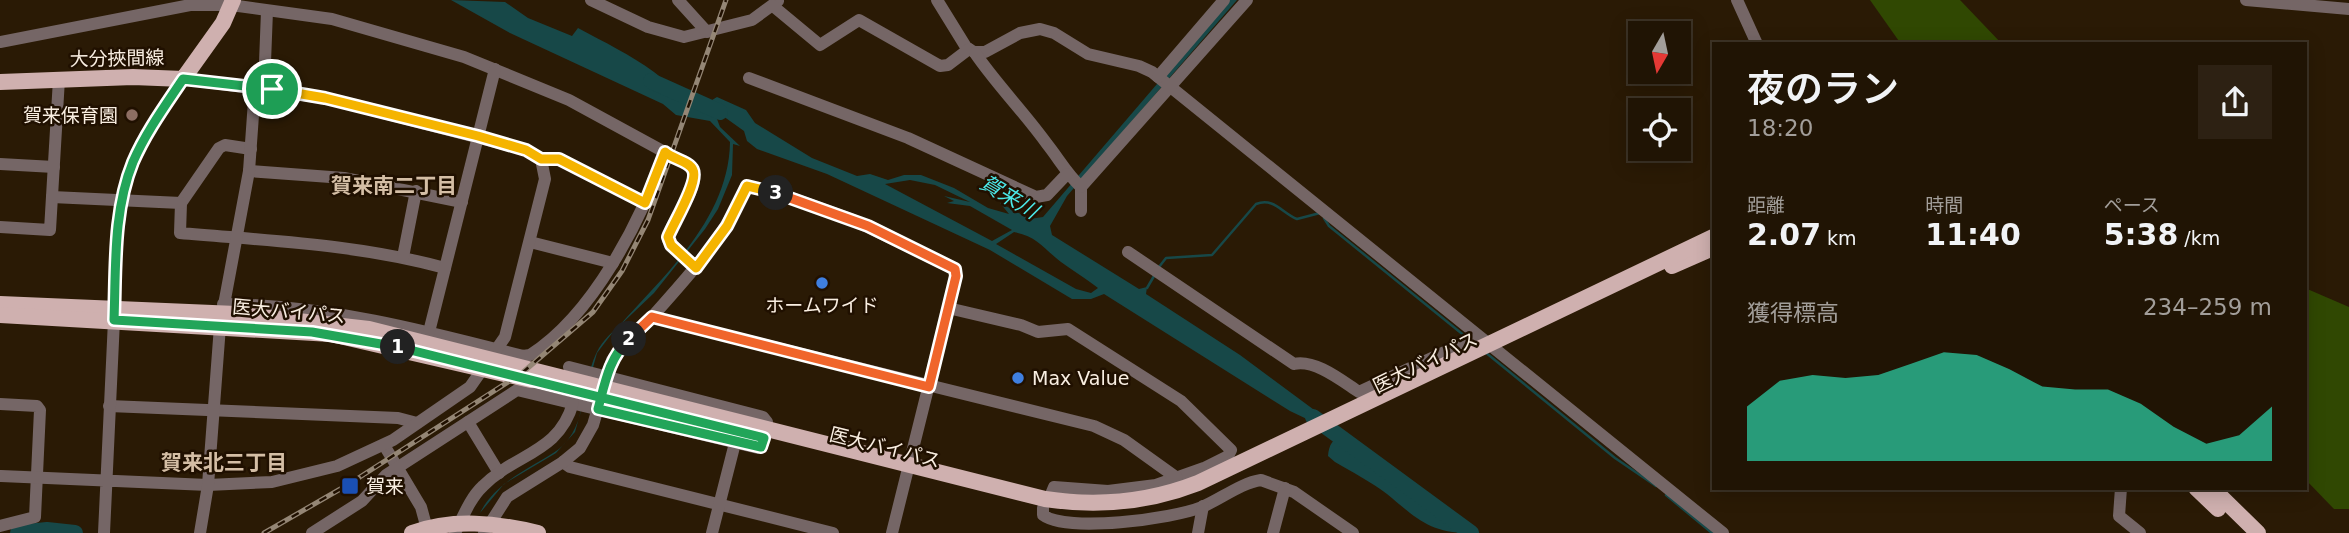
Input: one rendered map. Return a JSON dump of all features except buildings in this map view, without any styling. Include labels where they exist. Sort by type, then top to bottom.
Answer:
[{"type":"main road","name":"大分挾間線","points":[[0,82],[183,79],[223,23],[232,2]]},
{"type":"main road","name":"医大バイパス","points":[[0,315],[222,314],[317,321],[1051,503],[1079,513],[1131,512],[1188,498],[1712,237]]},
{"type":"main road","name":"医大バイパス","points":[[1484,349],[1712,248]]},
{"type":"main road","name":"医大バイパス","points":[[0,304],[114,315]]},
{"type":"main road","points":[[1051,503],[1120,503],[1182,489],[1484,349]]},
{"type":"main road","points":[[2198,490],[2242,533]]},
{"type":"main road","points":[[2214,490],[2258,533]]},
{"type":"main road","points":[[420,531],[473,526],[538,533]]},
{"type":"street","points":[[591,0],[648,27],[684,37],[752,20],[776,3],[820,45],[859,20],[940,66],[948,65],[972,51],[985,52],[1020,33],[1040,29],[1054,33],[1082,51],[1139,65],[1158,77],[1484,349],[1723,533]]},
{"type":"street","points":[[678,0],[707,32]]},
{"type":"street","points":[[937,0],[972,51],[1067,174],[1081,187]]},
{"type":"street","points":[[1158,77],[1224,0]]},
{"type":"street","points":[[1081,211],[1081,187],[1247,0]]},
{"type":"street","points":[[1737,0],[1756,42]]},
{"type":"street","points":[[2246,0],[2349,9]]},
{"type":"street","points":[[0,42],[190,5],[232,2],[267,11],[361,26],[495,69],[569,100],[692,167],[692,186],[668,237],[671,245],[696,268]]},
{"type":"street","points":[[200,533],[208,485],[222,314],[249,171],[267,11]]},
{"type":"street","points":[[429,332],[495,69]]},
{"type":"street","points":[[749,78],[908,138],[1036,197],[1047,195],[1067,174]]},
{"type":"street","points":[[0,227],[50,230],[59,79]]},
{"type":"street","points":[[104,533],[122,200],[139,149],[183,79],[260,87],[325,98],[478,136],[526,150],[541,159],[559,159],[645,203]]},
{"type":"street","points":[[251,149],[220,146],[181,203],[180,233],[323,243],[403,257],[445,268]]},
{"type":"street","points":[[222,314],[326,311],[429,332],[523,356],[535,352],[572,316],[613,263],[645,203],[665,152]]},
{"type":"street","points":[[0,476],[251,485],[293,479],[337,466],[384,445],[475,383],[499,350],[509,328],[545,179],[541,159]]},
{"type":"street","points":[[0,164],[54,167]]},
{"type":"street","points":[[249,171],[344,178],[462,202]]},
{"type":"street","points":[[473,526],[507,497],[563,462],[583,444],[619,349],[696,268],[727,226],[747,186],[783,194],[868,226],[954,268],[957,273],[892,533]]},
{"type":"street","points":[[403,257],[416,191]]},
{"type":"street","points":[[52,197],[181,203]]},
{"type":"street","points":[[530,242],[613,263]]},
{"type":"street","points":[[1128,252],[1294,363],[1301,362],[1316,368],[1359,392],[1484,349]]},
{"type":"street","points":[[948,308],[1021,324],[1038,332],[1068,329],[1181,401],[1231,450],[1223,459],[1156,485],[1108,491],[1054,487],[1047,519],[1077,525],[1137,528],[1203,506],[1256,481],[1265,480],[1285,488],[1353,533]]},
{"type":"street","points":[[652,317],[1094,426],[1124,440],[1177,478]]},
{"type":"street","points":[[317,532],[356,505],[382,478],[517,390],[760,448],[767,420],[764,417],[569,367]]},
{"type":"street","points":[[473,526],[479,490],[499,473],[555,438],[567,423],[573,403]]},
{"type":"street","points":[[0,404],[37,406],[40,410],[34,517],[0,526]]},
{"type":"street","points":[[109,406],[398,418],[417,424]]},
{"type":"street","points":[[468,422],[499,473]]},
{"type":"street","points":[[712,533],[735,443]]},
{"type":"street","points":[[384,445],[421,507],[420,531]]},
{"type":"street","points":[[563,462],[570,467],[833,533]]},
{"type":"street","points":[[1273,533],[1285,488]]},
{"type":"street","points":[[2121,490],[2119,516],[2140,533]]},
{"type":"street","points":[[1198,533],[1203,506]]},
{"type":"green space","points":[[1870,0],[1960,0],[2000,42],[1900,42]]},
{"type":"green space","points":[[2307,289],[2349,307],[2349,509],[2334,509],[2307,481]]},
{"type":"water","points":[[451,0],[505,2],[528,18],[572,36],[578,28],[645,66],[661,78],[681,101],[699,108],[717,97],[746,110],[755,123],[812,158],[857,176],[870,174],[888,180],[904,175],[921,175],[954,188],[988,208],[1009,214],[1000,203],[1030,219],[1043,217],[1229,0],[1237,0],[1067,196],[1050,226],[1052,235],[1139,289],[1147,287],[1146,294],[1240,355],[1321,415],[1311,421],[1290,411],[1104,294],[1091,299],[1072,299],[990,250],[827,174],[757,149],[747,141],[744,131],[723,116],[717,119],[720,127],[740,146],[733,144],[732,175],[718,209],[654,293],[614,331],[662,279],[695,237],[720,192],[727,168],[730,142],[710,121],[676,115],[663,104],[510,33]],"holes":[[[910,180],[935,185],[970,202],[944,196],[954,201],[947,203],[970,206],[1012,230],[992,241],[885,184]],[[1014,232],[1034,240],[1061,262],[1098,288],[1091,293],[1076,289],[996,244]]]},
{"type":"water","points":[[613,332],[597,353],[583,405],[589,373],[593,360],[599,348]]},
{"type":"water","points":[[1343,435],[1404,489],[1468,533],[1443,530],[1423,522],[1381,490],[1335,462],[1328,456],[1329,449],[1334,441]]},
{"type":"water","points":[[566,442],[556,453],[506,483],[559,449]]},
{"type":"water","points":[[503,486],[480,513],[487,501]]},
{"type":"waterway","name":"賀来川","points":[[651,81],[720,112]]},
{"type":"waterway","points":[[1159,267],[1166,258],[1212,255],[1256,204],[1273,204],[1297,219],[1320,213]]},
{"type":"waterway","points":[[1324,218],[1329,226],[1466,337]]},
{"type":"waterway","points":[[1147,288],[1154,276]]},
{"type":"waterway","points":[[1485,352],[1615,458],[1656,486]]},
{"type":"waterway","name":"賀来川","points":[[1313,417],[1471,533]]},
{"type":"waterway","points":[[1666,495],[1712,533]]},
{"type":"waterway","points":[[18,533],[47,530],[75,533]]},
{"type":"railway","points":[[264,533],[349,484],[522,373],[593,312],[622,271],[648,220],[726,0]]},
{"type":"place","name":"賀来保育園","points":[[132,115]]},
{"type":"place","name":"ホームワイド","points":[[822,283]]},
{"type":"place","name":"Max Value","points":[[1018,378]]},
{"type":"place","name":"賀来","points":[[350,486]]},
{"type":"district","name":"賀来南二丁目","points":[[394,186]]},
{"type":"district","name":"賀来北三丁目","points":[[224,463]]},
{"type":"route","points":[[272,89],[183,79],[145,138],[129,174],[118,226],[114,320],[273,329],[356,338],[390,345],[515,376],[616,400],[764,438],[762,446],[758,448],[598,409],[607,376],[616,354],[652,317],[929,387],[957,273],[954,268],[912,246],[783,194],[764,192],[747,186],[727,226],[696,268],[669,243],[668,237],[692,186],[694,173],[692,167],[669,157],[665,152],[645,203],[559,159],[541,159],[526,150],[478,136],[325,98],[272,89]]}]
